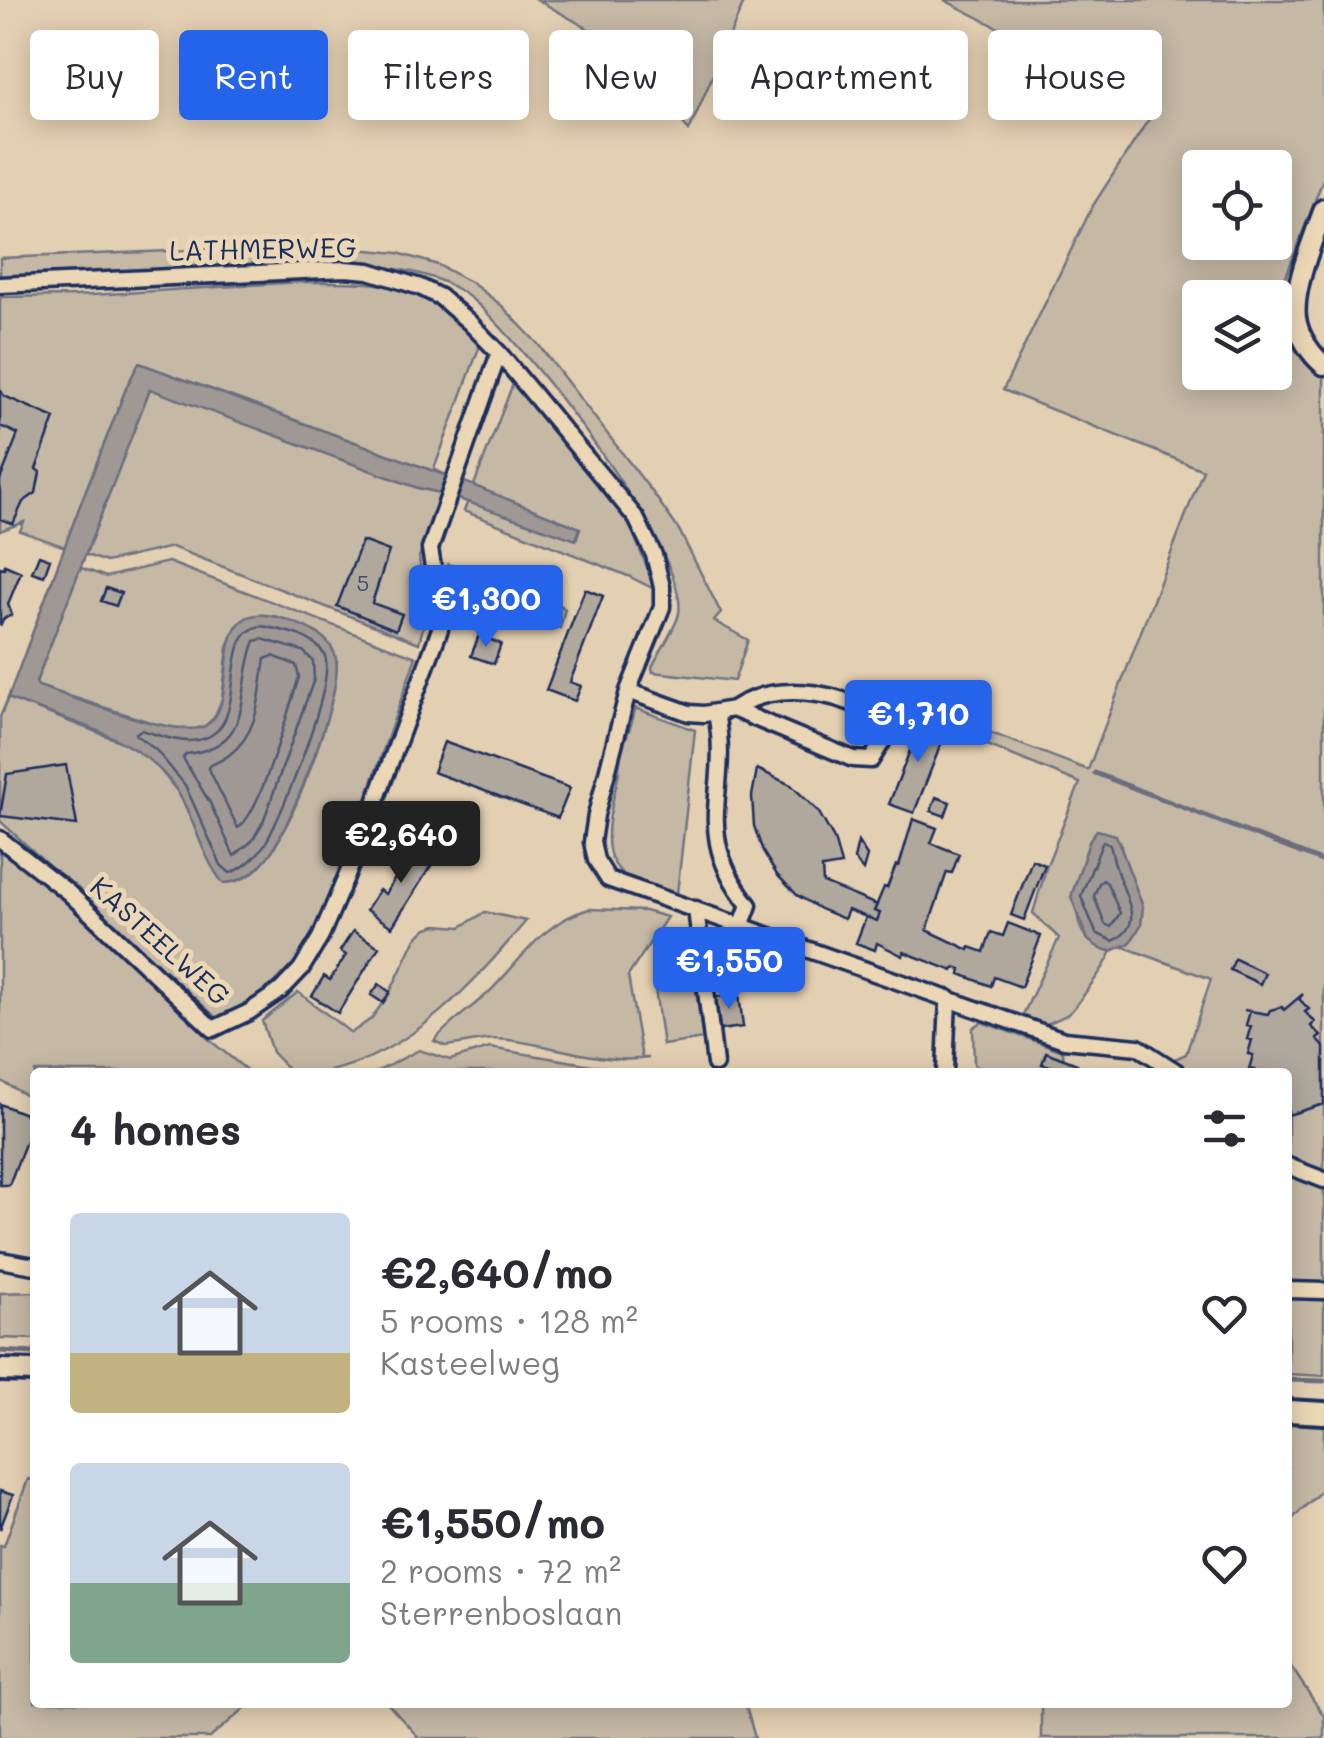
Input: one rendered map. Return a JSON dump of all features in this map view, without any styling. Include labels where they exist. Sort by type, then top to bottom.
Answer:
[{"type":"main road","points":[[0,1370],[30,1371]]},
{"type":"main road","points":[[1292,1411],[1324,1412]]},
{"type":"street","points":[[1324,209],[1298,297],[1296,319],[1312,355],[1324,366]]},
{"type":"street","name":"LATHMERWEG","points":[[0,285],[310,270],[369,272],[403,280],[440,298],[500,354],[636,518],[654,556],[662,607],[628,691],[592,842],[596,860],[608,879],[696,909]]},
{"type":"street","name":"KASTEELWEG","points":[[0,838],[69,893],[213,1029],[281,990],[301,969],[339,898],[432,650],[440,616],[430,549],[500,354]]},
{"type":"street","points":[[628,691],[689,713],[716,713],[769,693],[813,693],[876,714],[884,740],[871,760],[853,759],[734,708]]},
{"type":"street","points":[[716,713],[722,744],[716,784],[716,846],[723,867],[749,905],[742,924]]},
{"type":"street","points":[[715,1064],[696,909],[1064,1040],[1138,1047],[1170,1068]]},
{"type":"street","points":[[946,1068],[948,998]]},
{"type":"street","points":[[1292,1168],[1324,1180]]},
{"type":"street","points":[[0,1260],[30,1265]]},
{"type":"street","points":[[1292,1290],[1324,1291]]},
{"type":"shaded area","points":[[538,0],[745,0],[732,30],[713,30],[713,75],[689,131],[681,120],[693,120],[693,30],[590,30]]},
{"type":"shaded area","points":[[944,0],[1324,0],[1324,177],[1285,280],[1182,280],[1182,390],[1292,390],[1292,336],[1324,369],[1324,1376],[1292,1374],[1292,1068],[1155,1068],[1186,1054],[1211,979],[1124,947],[1138,930],[1140,912],[1120,841],[1090,839],[1078,888],[1078,921],[1084,935],[1095,945],[1112,951],[1107,961],[1066,1015],[1041,1026],[1022,1017],[1059,938],[1033,913],[1047,865],[1080,783],[948,729],[952,718],[1088,770],[1203,470],[1003,390],[1092,207],[1148,120],[1162,120],[1162,30],[1003,30]]},
{"type":"shaded area","points":[[318,245],[398,253],[438,265],[472,283],[501,305],[538,344],[679,530],[721,613],[714,621],[748,640],[734,681],[653,672],[679,613],[675,584],[658,544],[630,496],[560,397],[492,318],[455,287],[409,271],[344,263],[0,278],[0,258]]},
{"type":"shaded area","points":[[357,282],[398,288],[436,305],[482,340],[434,469],[450,477],[139,363],[65,547],[20,531],[24,522],[0,531],[0,297]]},
{"type":"shaded area","points":[[517,373],[630,525],[656,590],[464,511]]},
{"type":"shaded area","points":[[150,388],[418,488],[444,494],[419,557],[426,616],[419,643],[172,547],[106,562],[84,554]]},
{"type":"shaded area","points":[[168,562],[416,657],[326,913],[287,975],[269,993],[220,1021],[0,821],[0,717],[8,698],[149,756],[190,814],[250,875],[276,844],[318,748],[337,661],[236,627],[228,647],[222,699],[214,718],[189,731],[159,725],[38,686],[36,682],[79,567],[106,577]]},
{"type":"shaded area","points":[[448,564],[560,605],[565,609],[560,628],[442,581]]},
{"type":"shaded area","points":[[635,708],[695,730],[677,894],[632,880],[611,858],[609,826],[621,753]]},
{"type":"shaded area","points":[[0,848],[64,896],[198,1024],[207,1038],[244,1068],[30,1068],[30,1098],[0,1080]]},
{"type":"shaded area","points":[[589,909],[645,911],[667,917],[628,976],[642,1058],[649,1058],[614,1059],[596,1057],[508,1040],[445,1046],[434,1041],[487,994],[544,933]]},
{"type":"shaded area","points":[[485,912],[526,921],[463,991],[415,1032],[388,1048],[339,1068],[287,1068],[272,1052],[262,1021],[298,992],[351,1033],[371,1019],[389,994],[416,938],[437,925],[461,927]]},
{"type":"shaded area","points":[[694,977],[703,1039],[663,1045],[654,982]]},
{"type":"shaded area","points":[[982,1022],[1063,1051],[1064,1068],[979,1068],[974,1064],[973,1028]]},
{"type":"shaded area","points":[[490,1048],[610,1068],[384,1068],[419,1050],[450,1060]]},
{"type":"shaded area","points":[[30,1292],[30,1339],[0,1338],[0,1293]]},
{"type":"shaded area","points":[[1292,1422],[1324,1423],[1324,1488],[1292,1519]]},
{"type":"shaded area","points":[[30,1480],[30,1708],[245,1708],[210,1738],[0,1738],[0,1545],[4,1546]]},
{"type":"shaded area","points":[[1292,1668],[1324,1716],[1324,1738],[1041,1738],[1041,1708],[1292,1708]]},
{"type":"shaded area","points":[[392,1708],[746,1708],[755,1738],[419,1738]]},
{"type":"water","points":[[139,363],[450,477],[444,494],[418,488],[150,389],[36,682],[38,686],[124,715],[192,729],[205,726],[217,712],[229,646],[236,627],[250,616],[275,616],[325,639],[335,655],[336,676],[324,727],[303,786],[267,857],[251,873],[231,882],[223,883],[216,873],[179,794],[146,757],[102,733],[8,698],[82,500]]},
{"type":"water","points":[[462,481],[580,528],[576,540],[456,498]]},
{"type":"water","points":[[1097,830],[1116,835],[1143,907],[1141,925],[1130,943],[1112,951],[1088,940],[1071,897],[1090,839]]},
{"type":"building","points":[[0,389],[4,396],[55,418],[36,469],[40,472],[36,493],[23,502],[13,524],[0,519],[0,480],[18,434],[0,426]]},
{"type":"building","points":[[362,541],[389,551],[372,603],[402,614],[396,630],[337,606]]},
{"type":"building","points":[[39,555],[50,559],[44,576],[32,572]]},
{"type":"building","points":[[5,565],[21,572],[8,604],[12,615],[3,619],[0,626],[0,567]]},
{"type":"building","points":[[106,588],[121,593],[116,606],[101,601]]},
{"type":"building","points":[[585,589],[603,596],[570,682],[581,686],[575,701],[546,690]]},
{"type":"building","points":[[479,635],[501,644],[494,664],[471,656]]},
{"type":"building","points":[[923,717],[948,726],[914,813],[889,804]]},
{"type":"building","points":[[444,742],[570,788],[558,818],[433,772]]},
{"type":"building","points":[[66,765],[77,825],[0,816],[7,774]]},
{"type":"building","points":[[757,769],[791,785],[818,811],[834,839],[841,865],[822,868],[823,883],[877,905],[877,921],[848,910],[844,919],[820,909],[797,895],[777,875],[754,826],[752,796]]},
{"type":"building","points":[[936,797],[950,802],[945,816],[931,811]]},
{"type":"building","points":[[913,819],[937,828],[931,843],[959,854],[952,873],[947,872],[927,930],[969,950],[970,947],[984,952],[991,932],[1003,936],[1008,923],[1041,936],[1021,987],[994,977],[991,986],[960,974],[961,969],[955,967],[953,971],[904,952],[903,956],[877,943],[875,950],[856,943],[866,917],[877,921],[880,913],[874,911],[896,865],[899,866]]},
{"type":"building","points":[[858,842],[867,856],[863,870],[854,859]]},
{"type":"building","points":[[407,845],[434,861],[392,927],[366,910],[379,890],[385,894],[401,869],[395,865]]},
{"type":"building","points":[[1032,860],[1045,865],[1024,920],[1011,915]]},
{"type":"building","points":[[353,931],[379,947],[338,1013],[312,996],[324,976],[330,980],[346,955],[340,951]]},
{"type":"building","points":[[1235,959],[1265,973],[1260,984],[1230,970]]},
{"type":"building","points":[[379,984],[390,992],[383,1003],[371,995]]},
{"type":"building","points":[[739,994],[743,1027],[720,1030],[716,997]]},
{"type":"building","points":[[1303,994],[1299,999],[1309,1009],[1305,1012],[1315,1022],[1311,1026],[1321,1036],[1317,1039],[1324,1047],[1324,1104],[1292,1114],[1292,1068],[1249,1068],[1252,1040],[1247,1039],[1251,1026],[1246,1025],[1250,1011],[1268,1014],[1282,1007],[1284,1010]]},
{"type":"building","points":[[1046,1052],[1077,1064],[1076,1068],[1058,1068],[1042,1064]]},
{"type":"building","points":[[0,1104],[30,1116],[30,1131],[9,1185],[0,1185]]},
{"type":"building","points":[[0,1491],[13,1495],[0,1529]]},
{"type":"waterway","points":[[1095,773],[1324,862]]},
{"type":"waterway","points":[[0,1351],[30,1353]]},
{"type":"waterway","points":[[1292,1380],[1324,1381]]}]
